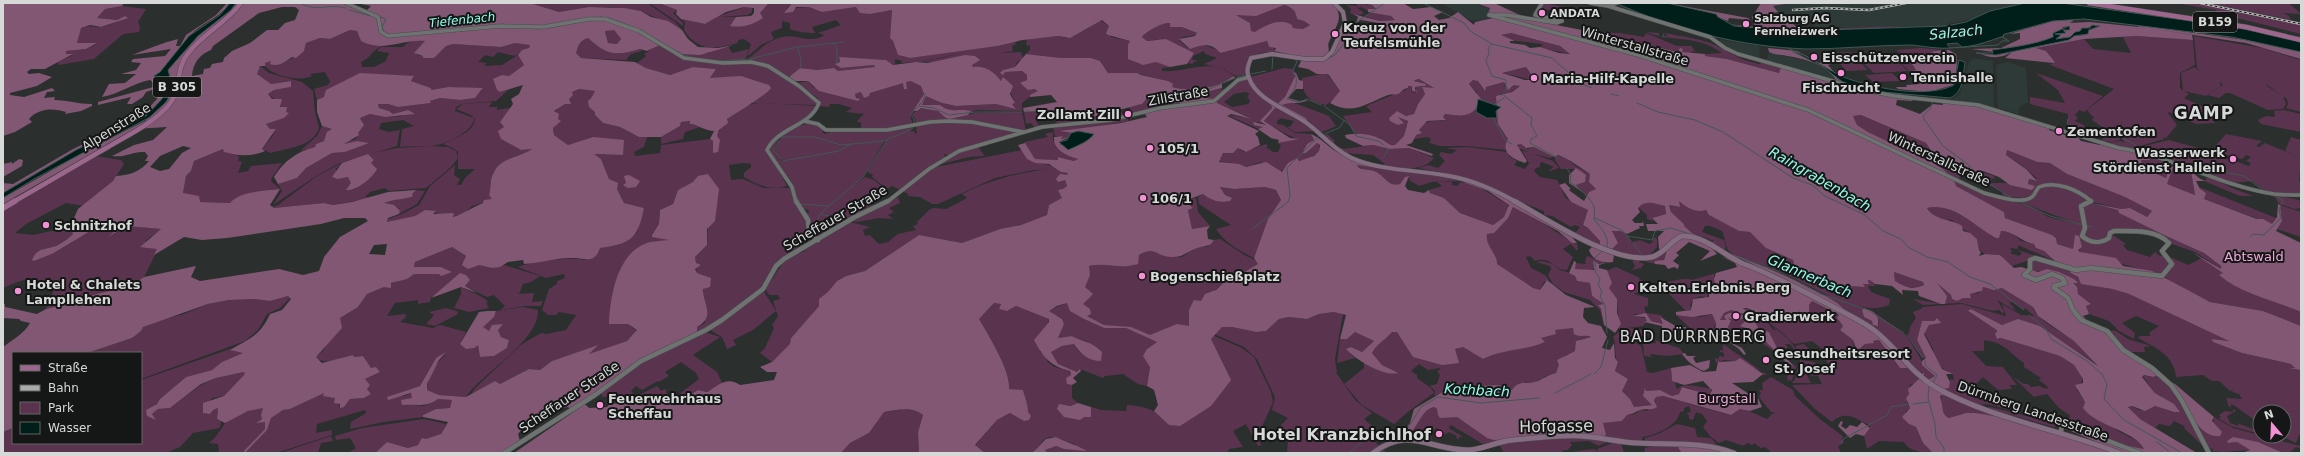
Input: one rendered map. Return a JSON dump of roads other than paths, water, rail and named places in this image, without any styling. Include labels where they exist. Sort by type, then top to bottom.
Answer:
[{"type":"main road","name":"Alpenstraße","points":[[3,208],[142,127],[160,114],[175,96],[177,70],[182,60],[196,43],[232,14],[241,3]]},
{"type":"main road","points":[[1249,77],[1247,65],[1249,60],[1260,54],[1277,53],[1306,60],[1319,60],[1329,55],[1345,20],[1343,12],[1334,3]]},
{"type":"main road","name":"B159","points":[[2089,3],[2246,27],[2301,40]]},
{"type":"main road","name":"Dürrnberg Landesstraße","points":[[1249,77],[1255,88],[1265,98],[1304,121],[1340,152],[1361,162],[1385,168],[1440,173],[1478,184],[1599,246],[1628,256],[1642,258],[1654,256],[1662,252],[1673,240],[1681,237],[1700,240],[1733,259],[1782,279],[1866,325],[1890,344],[1912,370],[1932,385],[1952,396],[1998,414],[2061,431],[2119,453]]},
{"type":"main road","name":"Hofgasse","points":[[1373,453],[1380,446],[1390,441],[1403,438],[1450,449],[1469,450],[1506,441],[1571,436],[1640,443],[1704,444],[1734,453]]},
{"type":"street","points":[[346,3],[376,16],[382,34],[390,37],[508,26],[538,28],[591,19],[607,20],[639,31],[659,45],[688,59],[723,63],[751,62],[768,66],[819,101],[818,108],[804,120],[775,137],[767,150],[770,157],[777,164],[792,187],[797,206],[808,220],[809,232],[818,240]]},
{"type":"street","name":"Winterstallstraße","points":[[1542,3],[1535,15],[1562,21],[1557,24],[1507,15],[1489,15],[1638,55],[1808,110],[1984,193],[2009,199],[2022,199],[2032,197],[2037,188],[2042,185],[2056,186],[2073,190],[2092,201],[2081,206],[2085,226],[2082,236],[2087,240],[2105,241],[2109,238],[2110,233],[2114,231],[2151,233],[2164,238],[2168,243],[2162,251],[2172,264],[2162,276],[2091,268],[2076,270],[2035,258],[2030,260],[2030,269],[2024,274],[2025,276],[2036,280],[2050,275],[2061,277],[2065,283],[2054,286],[2054,288],[2068,298],[2073,310],[2082,321],[2106,330],[2123,350],[2145,363],[2178,393],[2209,453]]},
{"type":"street","points":[[1590,3],[1602,6],[1616,4]]},
{"type":"street","points":[[1608,6],[1710,37],[1731,51],[1835,82],[1890,96],[1970,103],[2119,148],[2135,150],[2236,185],[2274,194],[2301,195]]},
{"type":"street","name":"Zillstraße","points":[[1126,117],[1156,109],[1217,100],[1238,80],[1249,77]]},
{"type":"street","name":"Scheffauer Straße","points":[[504,453],[595,394],[650,356],[713,326],[763,289],[780,263],[855,217],[893,199],[924,173],[952,154],[1047,126],[1126,117]]},
{"type":"street","points":[[804,120],[818,124],[826,130],[846,128],[887,130],[935,122],[968,122],[1026,132]]},
{"type":"street","points":[[2061,431],[2063,425],[2068,425],[2140,453]]},
{"type":"water","points":[[230,3],[236,3],[231,10],[198,36],[168,70],[171,81],[171,94],[166,102],[150,117],[34,179],[3,198],[3,193],[76,150],[146,116],[162,99],[164,91],[154,76],[160,72],[189,36],[220,15]]},
{"type":"water","name":"Salzach","points":[[1616,3],[1667,3],[1716,14],[1718,17],[1734,26],[1792,31],[1947,26],[1966,22],[1990,11],[2025,3],[2062,3],[2235,27],[2301,42],[2301,52],[2232,37],[2084,19],[2053,21],[2005,34],[2003,35],[2004,36],[1973,46],[1962,47],[1957,43],[1947,44],[1950,48],[1911,45],[1820,49],[1783,48],[1734,41],[1685,29],[1638,13]]},
{"type":"water","points":[[2092,25],[2100,26],[2089,30],[2088,34],[2074,36],[2069,40],[1996,55],[1976,53],[1993,53],[1992,50],[2038,42],[2053,37],[2053,33],[2069,26],[2070,30],[2063,30],[2066,33],[2055,34],[2061,35],[2056,39],[2070,37],[2082,28],[2090,28]]},
{"type":"water","points":[[1792,51],[1804,55],[1833,72],[1858,82],[1885,88],[1915,92],[1942,89],[1954,85],[1959,60],[1965,62],[1962,83],[1958,92],[1950,98],[1882,92],[1844,83],[1823,67]]},
{"type":"water","points":[[1478,99],[1501,107],[1496,111],[1497,118],[1487,118],[1476,112]]},
{"type":"water","points":[[1078,131],[1094,134],[1086,141],[1068,150],[1059,142],[1067,140],[1071,133]]},
{"type":"waterway","name":"Tiefenbach","points":[[300,3],[317,8],[346,8]]},
{"type":"waterway","points":[[1329,58],[1335,55],[1346,41],[1348,28],[1385,3]]},
{"type":"waterway","name":"Kothbach","points":[[1423,3],[1464,23],[1470,31],[1492,44],[1552,58],[1568,72]]},
{"type":"waterway","name":"Tiefenbach","points":[[349,10],[371,16]]},
{"type":"waterway","name":"Tiefenbach","points":[[378,16],[386,19],[382,27],[384,32]]},
{"type":"waterway","name":"Tiefenbach","points":[[600,17],[609,18],[633,27]]},
{"type":"waterway","name":"Tiefenbach","points":[[502,24],[510,25]]},
{"type":"waterway","name":"Tiefenbach","points":[[548,28],[568,24]]},
{"type":"waterway","name":"Tiefenbach","points":[[522,28],[538,29]]},
{"type":"waterway","name":"Tiefenbach","points":[[434,30],[451,29]]},
{"type":"waterway","name":"Tiefenbach","points":[[641,30],[657,40]]},
{"type":"waterway","name":"Salzach","points":[[1950,48],[1998,45],[2002,41],[2009,41],[2002,37]]},
{"type":"waterway","points":[[833,43],[844,42]]},
{"type":"waterway","points":[[718,61],[750,59],[797,47],[833,43]]},
{"type":"waterway","points":[[833,43],[837,48],[837,63]]},
{"type":"waterway","name":"Kothbach","points":[[1491,45],[1488,48],[1489,54],[1486,61],[1492,76],[1506,80],[1506,91]]},
{"type":"waterway","name":"Tiefenbach","points":[[670,48],[680,53]]},
{"type":"waterway","points":[[798,48],[801,60],[800,69]]},
{"type":"waterway","points":[[1788,48],[1794,51]]},
{"type":"waterway","points":[[681,54],[694,58]]},
{"type":"waterway","points":[[1272,69],[1273,55]]},
{"type":"waterway","points":[[1295,59],[1297,62],[1293,70],[1296,78],[1296,86],[1287,99],[1299,102],[1307,99],[1321,105]]},
{"type":"waterway","points":[[1251,74],[1266,71]]},
{"type":"waterway","name":"Raingrabenbach","points":[[1574,73],[1572,74],[1574,77]]},
{"type":"waterway","points":[[1237,77],[1245,75]]},
{"type":"waterway","points":[[1209,89],[1235,78]]},
{"type":"waterway","name":"Raingrabenbach","points":[[1582,84],[1592,88]]},
{"type":"waterway","name":"Kothbach","points":[[1504,93],[1502,94],[1532,118],[1531,125],[1537,136],[1531,139],[1530,143],[1558,158]]},
{"type":"waterway","points":[[914,123],[914,119],[910,115],[923,101],[925,94]]},
{"type":"waterway","name":"Raingrabenbach","points":[[1611,94],[1619,96]]},
{"type":"waterway","name":"Kothbach","points":[[1495,104],[1504,98]]},
{"type":"waterway","points":[[1933,101],[1930,109],[1923,116],[1924,119],[1943,146],[1969,165],[1977,177],[1986,182]]},
{"type":"waterway","name":"Raingrabenbach","points":[[1637,103],[1658,112],[1695,120],[1723,132],[1793,178],[1812,185],[1825,196],[1865,215],[1883,231],[1901,239],[1908,247],[1927,257],[1948,262],[1970,277],[1990,284],[2024,310]]},
{"type":"waterway","points":[[919,106],[934,108],[949,115],[976,112],[1022,112]]},
{"type":"waterway","points":[[1324,106],[1344,121]]},
{"type":"waterway","points":[[1025,111],[1040,112]]},
{"type":"waterway","points":[[2068,119],[2067,124],[2085,129]]},
{"type":"waterway","name":"Kothbach","points":[[1494,120],[1505,140],[1512,144]]},
{"type":"waterway","points":[[1324,134],[1339,128],[1344,121]]},
{"type":"waterway","points":[[1344,121],[1350,125],[1356,136],[1378,141],[1384,145]]},
{"type":"waterway","points":[[851,144],[884,141],[912,129],[914,126]]},
{"type":"waterway","points":[[2087,129],[2102,134]]},
{"type":"waterway","points":[[2105,134],[2119,137]]},
{"type":"waterway","points":[[1252,229],[1288,202],[1290,196],[1287,168],[1319,136]]},
{"type":"waterway","points":[[776,139],[780,137],[815,137],[841,145],[851,144]]},
{"type":"waterway","points":[[2122,138],[2136,145],[2135,147]]},
{"type":"waterway","points":[[779,140],[774,151],[783,161],[839,151],[851,144]]},
{"type":"waterway","points":[[812,232],[821,213],[863,177],[887,140]]},
{"type":"waterway","points":[[1383,158],[1388,151],[1386,147]]},
{"type":"waterway","points":[[2137,148],[2143,152]]},
{"type":"waterway","points":[[2179,163],[2244,176],[2263,190]]},
{"type":"waterway","name":"Kothbach","points":[[1567,168],[1571,175],[1570,182],[1584,193],[1592,202],[1595,213],[1594,219],[1606,236],[1608,243],[1607,247]]},
{"type":"waterway","points":[[1988,183],[2010,197]]},
{"type":"waterway","points":[[2250,237],[2253,234],[2264,235],[2281,218],[2279,209],[2283,201],[2276,196]]},
{"type":"waterway","points":[[2020,202],[2050,216],[2082,225]]},
{"type":"waterway","points":[[800,204],[829,206]]},
{"type":"waterway","points":[[821,214],[845,220]]},
{"type":"waterway","name":"Glannerbach","points":[[1595,218],[1623,231],[1627,236]]},
{"type":"waterway","points":[[2087,226],[2092,227]]},
{"type":"waterway","name":"Glannerbach","points":[[1627,236],[1652,240],[1655,231],[1671,228],[1690,234]]},
{"type":"waterway","points":[[800,247],[810,234]]},
{"type":"waterway","name":"Glannerbach","points":[[1627,236],[1631,241]]},
{"type":"waterway","points":[[1633,243],[1641,254]]},
{"type":"waterway","name":"Kothbach","points":[[1595,258],[1603,250]]},
{"type":"waterway","name":"Glannerbach","points":[[1734,256],[1775,270],[1821,294],[1868,310],[1904,333]]},
{"type":"waterway","name":"Kothbach","points":[[1595,260],[1595,271],[1600,279],[1598,284],[1602,292],[1600,297],[1605,305],[1607,333]]},
{"type":"waterway","points":[[770,281],[779,266]]},
{"type":"waterway","name":"Raingrabenbach","points":[[2029,315],[2046,329],[2051,339],[2087,361],[2102,374],[2107,384],[2104,399],[2124,420],[2182,453]]},
{"type":"waterway","name":"Glannerbach","points":[[1907,335],[1923,358]]},
{"type":"waterway","name":"Kothbach","points":[[1594,374],[1601,367],[1608,340]]},
{"type":"waterway","name":"Glannerbach","points":[[1925,361],[1925,365],[1937,375],[1933,383]]},
{"type":"waterway","name":"Kothbach","points":[[1555,393],[1591,374]]},
{"type":"waterway","name":"Glannerbach","points":[[1929,386],[1928,398],[1935,424],[1936,437],[1944,448],[1944,453]]},
{"type":"waterway","name":"Kothbach","points":[[1406,431],[1421,407],[1438,397],[1481,403],[1539,398]]},
{"type":"waterway","points":[[1913,404],[1929,402]]},
{"type":"waterway","points":[[1840,443],[1845,438],[1887,415],[1891,407],[1909,404]]},
{"type":"waterway","points":[[1349,453],[1369,436],[1381,435]]},
{"type":"waterway","points":[[2157,442],[2171,453]]},
{"type":"railway","points":[[1793,10],[1825,8],[1869,10],[1906,3]]},
{"type":"railway","points":[[2200,3],[2301,24]]},
{"type":"place","name":"ANDATA","points":[[1542,13]]},
{"type":"place","name":"Salzburg AG Fernheizwerk","points":[[1746,24]]},
{"type":"place","name":"Kreuz von der Teufelsmühle","points":[[1335,34]]},
{"type":"place","name":"Eisschützenverein","points":[[1814,57]]},
{"type":"place","name":"Fischzucht","points":[[1841,73]]},
{"type":"place","name":"Tennishalle","points":[[1903,77]]},
{"type":"place","name":"Maria-Hilf-Kapelle","points":[[1534,78]]},
{"type":"place","name":"Zollamt Zill","points":[[1128,114]]},
{"type":"place","name":"Zementofen","points":[[2059,131]]},
{"type":"place","name":"105/1","points":[[1150,148]]},
{"type":"place","name":"Wasserwerk Stördienst Hallein","points":[[2233,159]]},
{"type":"place","name":"106/1","points":[[1143,198]]},
{"type":"place","name":"Schnitzhof","points":[[46,225]]},
{"type":"place","name":"Bogenschießplatz","points":[[1142,276]]},
{"type":"place","name":"Kelten.Erlebnis.Berg","points":[[1631,287]]},
{"type":"place","name":"Hotel & Chalets Lampllehen","points":[[18,291]]},
{"type":"place","name":"Gradierwerk","points":[[1736,316]]},
{"type":"place","name":"Gesundheitsresort St. Josef","points":[[1766,360]]},
{"type":"place","name":"Feuerwehrhaus Scheffau","points":[[600,405]]},
{"type":"place","name":"Hotel Kranzbichlhof","points":[[1439,434]]},
{"type":"district","name":"GAMP","points":[[2204,113]]},
{"type":"district","name":"BAD DÜRRNBERG","points":[[1693,337]]},
{"type":"park label","name":"Abtswald","points":[[2254,256]]},
{"type":"park label","name":"Burgstall","points":[[1727,398]]}]
